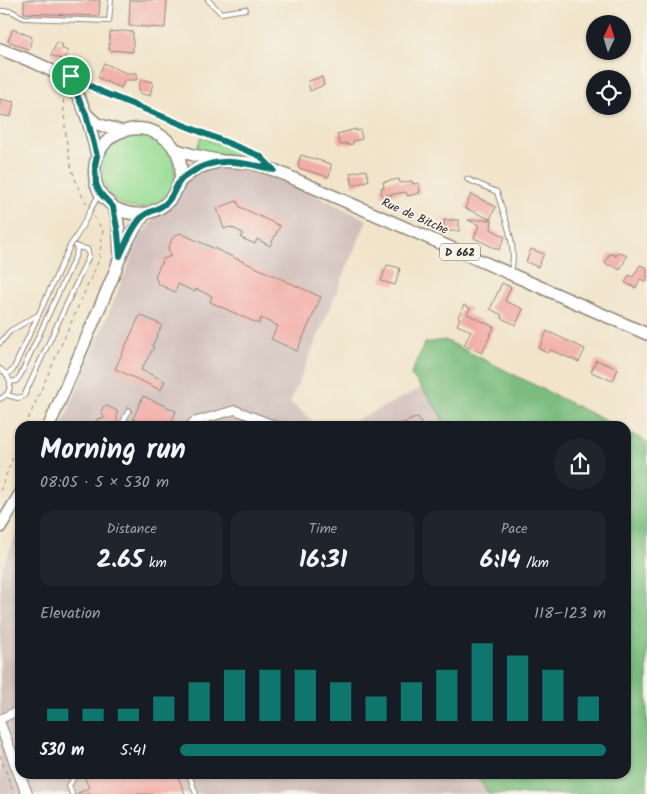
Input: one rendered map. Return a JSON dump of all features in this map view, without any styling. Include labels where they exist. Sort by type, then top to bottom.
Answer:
[{"type":"main road","points":[[0,49],[61,76],[74,89],[86,114],[97,156]]},
{"type":"main road","points":[[86,114],[97,124],[121,132]]},
{"type":"main road","points":[[138,128],[146,129],[162,136],[174,149],[180,165],[179,182],[177,189],[167,203],[160,208],[145,214],[128,213],[113,207],[100,193],[94,174],[97,156],[106,141],[121,132],[138,128]]},
{"type":"main road","name":"D 662","points":[[174,149],[222,161]]},
{"type":"main road","name":"D 662","points":[[179,182],[197,168],[222,161]]},
{"type":"main road","name":"Rue de Bitche","points":[[222,161],[252,163],[274,170],[647,334]]},
{"type":"main road","points":[[113,207],[120,256]]},
{"type":"main road","points":[[51,421],[120,256],[145,214]]},
{"type":"main road","points":[[0,526],[15,501]]},
{"type":"street","points":[[196,421],[235,410],[264,421]]},
{"type":"street","points":[[0,719],[15,712]]},
{"type":"street","points":[[0,724],[15,763]]},
{"type":"street","points":[[21,779],[27,794]]},
{"type":"lane","points":[[0,11],[11,11],[24,18],[109,21],[112,0]]},
{"type":"lane","points":[[208,0],[221,13],[246,9]]},
{"type":"lane","points":[[467,179],[497,192],[511,238],[514,262],[511,274]]},
{"type":"lane","points":[[7,374],[13,370],[73,242],[100,193]]},
{"type":"lane","points":[[0,399],[7,395],[18,398],[24,396],[89,256],[87,249],[77,247],[73,242]]},
{"type":"lane","points":[[10,382],[16,381],[20,376],[77,247]]},
{"type":"lane","points":[[0,343],[10,331],[38,315]]},
{"type":"lane","points":[[0,369],[7,374],[10,382],[7,395]]},
{"type":"lane","points":[[124,421],[129,410]]},
{"type":"lane","points":[[72,794],[70,786],[74,779]]},
{"type":"lane","points":[[190,779],[196,794]]},
{"type":"path","points":[[61,76],[71,76],[102,92],[251,153]]},
{"type":"path","points":[[0,491],[15,452]]},
{"type":"path","points":[[0,754],[14,794]]},
{"type":"shaded area","points":[[208,143],[367,220],[290,402],[313,421],[64,421],[140,238]]},
{"type":"shaded area","points":[[422,388],[439,412],[443,421],[354,421]]},
{"type":"shaded area","points":[[15,538],[15,779],[478,779],[489,794],[0,794],[0,574]]},
{"type":"green space","points":[[131,134],[145,134],[159,140],[169,150],[175,164],[175,178],[169,192],[159,202],[145,208],[131,208],[117,202],[107,192],[101,178],[101,164],[107,150],[117,140]]},
{"type":"green space","points":[[201,137],[218,144],[220,141],[252,154],[251,156],[196,152]]},
{"type":"green space","points":[[445,340],[606,421],[443,421],[439,412],[411,374],[425,343]]},
{"type":"green space","points":[[631,434],[647,442],[647,794],[489,794],[478,779],[631,779]]},
{"type":"building","points":[[24,0],[100,0],[99,16],[24,13]]},
{"type":"building","points":[[130,0],[167,0],[165,28],[129,26]]},
{"type":"building","points":[[13,29],[32,37],[29,50],[8,41]]},
{"type":"building","points":[[110,32],[133,32],[133,52],[109,50]]},
{"type":"building","points":[[57,42],[63,45],[61,48],[68,51],[64,60],[51,55]]},
{"type":"building","points":[[104,63],[126,73],[137,73],[137,80],[125,80],[121,88],[104,81],[98,77]]},
{"type":"building","points":[[322,77],[324,85],[310,91],[308,81]]},
{"type":"building","points":[[141,79],[153,82],[150,96],[139,93],[140,89],[138,89]]},
{"type":"building","points":[[0,99],[14,102],[11,117],[0,115]]},
{"type":"building","points":[[356,129],[356,131],[360,130],[362,139],[353,141],[353,144],[347,145],[346,143],[340,145],[337,134]]},
{"type":"building","points":[[301,155],[331,164],[328,177],[299,168],[298,163]]},
{"type":"building","points":[[366,170],[369,180],[353,186],[350,173]]},
{"type":"building","points":[[399,179],[400,183],[412,181],[413,184],[419,183],[420,193],[407,196],[406,192],[382,196],[381,188],[384,187],[383,182]]},
{"type":"building","points":[[471,194],[496,207],[490,219],[465,208]]},
{"type":"building","points":[[237,201],[240,207],[280,226],[270,246],[257,239],[255,244],[241,238],[243,233],[230,227],[224,229],[217,208]]},
{"type":"building","points":[[444,220],[459,220],[459,231],[444,231]]},
{"type":"building","points":[[468,220],[492,220],[491,229],[505,237],[499,250],[474,238],[479,225]]},
{"type":"building","points":[[180,233],[321,297],[297,351],[271,339],[278,326],[261,318],[259,324],[210,302],[212,296],[196,289],[195,292],[178,284],[175,292],[158,284],[155,276],[163,259],[171,256],[168,248],[173,237]]},
{"type":"building","points":[[531,249],[544,254],[538,267],[526,262]]},
{"type":"building","points":[[618,252],[627,256],[620,270],[611,265],[609,266],[605,262],[610,253],[616,256]]},
{"type":"building","points":[[387,265],[400,269],[395,285],[381,281]]},
{"type":"building","points":[[640,265],[647,268],[647,282],[640,279],[636,288],[625,283],[629,275],[633,277]]},
{"type":"building","points":[[502,283],[511,287],[505,301],[523,309],[516,325],[501,318],[502,315],[490,309]]},
{"type":"building","points":[[464,305],[470,308],[467,314],[494,327],[482,353],[464,345],[471,331],[457,325],[460,318],[458,317]]},
{"type":"building","points":[[140,315],[162,325],[152,346],[154,347],[141,370],[165,381],[161,390],[115,369]]},
{"type":"building","points":[[547,331],[585,349],[579,362],[550,350],[548,353],[539,349]]},
{"type":"building","points":[[596,360],[618,369],[613,381],[591,372]]},
{"type":"building","points":[[143,396],[176,411],[172,421],[138,421],[133,419]]},
{"type":"building","points":[[107,406],[117,411],[117,421],[96,421],[97,419],[105,418],[101,412],[103,407]]},
{"type":"building","points":[[418,417],[420,421],[408,421]]},
{"type":"building","points":[[85,779],[179,779],[185,794],[76,794],[89,788]]},
{"type":"route","points":[[61,76],[71,76],[102,92],[260,156],[274,170],[252,163],[222,161],[197,168],[179,182],[177,189],[167,203],[153,212],[145,214],[129,237],[120,256],[113,207],[100,193],[96,184],[94,174],[97,156],[86,114],[74,89],[61,76]]}]
